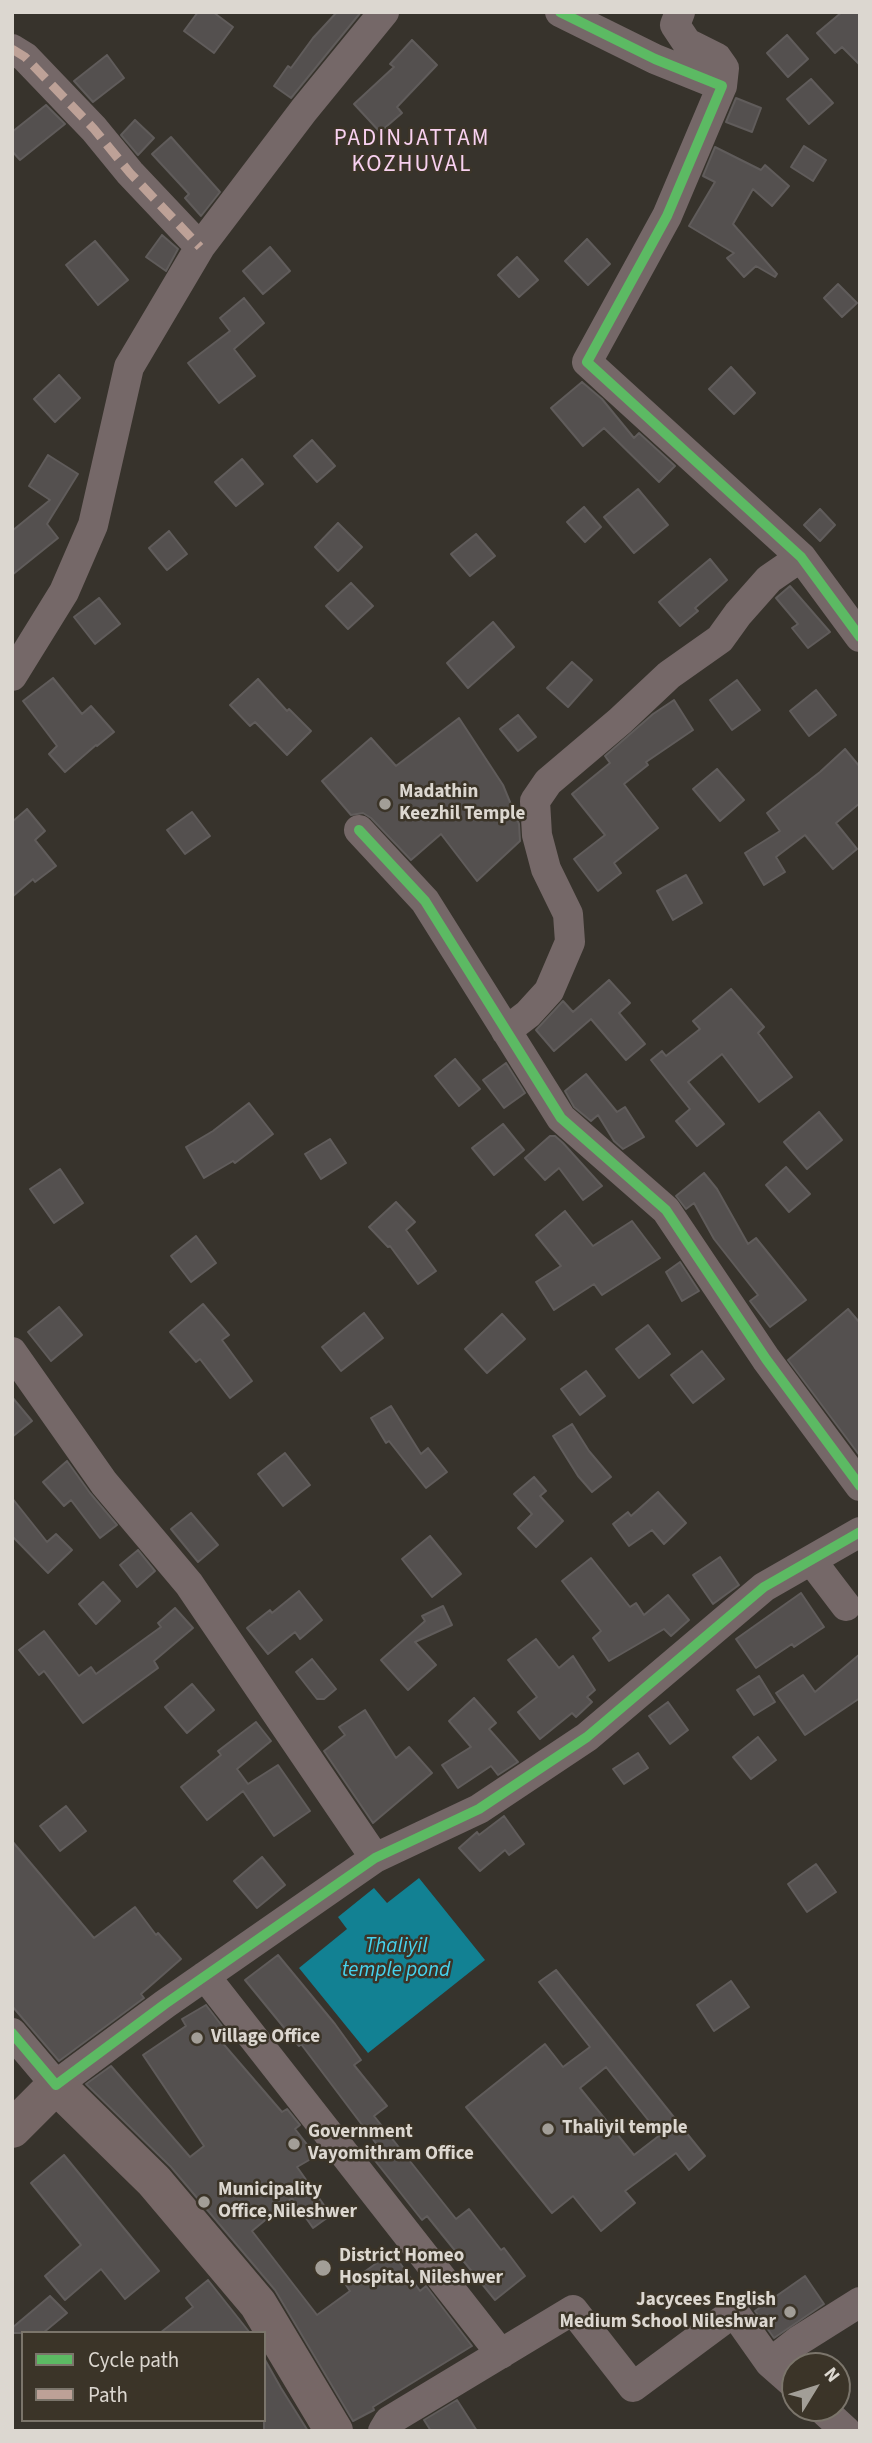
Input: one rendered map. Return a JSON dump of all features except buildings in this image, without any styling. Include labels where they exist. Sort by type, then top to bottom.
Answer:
[{"type":"main road","points":[[12,2129],[57,2085],[154,2181],[258,2304],[334,2431]]},
{"type":"street","points":[[12,676],[64,592],[93,525],[129,367],[201,247],[304,110],[384,12]]},
{"type":"street","points":[[560,12],[655,59],[722,86]]},
{"type":"street","points":[[681,12],[675,24],[687,43],[717,58],[724,68],[722,86],[667,216],[587,362],[801,557],[860,637]]},
{"type":"street","points":[[12,49],[25,57],[43,75],[130,173],[201,247]]},
{"type":"street","points":[[506,1031],[528,1014],[550,991],[570,942],[568,914],[546,869],[537,835],[535,801],[548,782],[621,721],[669,675],[720,639],[769,579],[801,557]]},
{"type":"street","points":[[359,830],[425,901],[561,1118],[666,1210],[766,1359],[860,1486]]},
{"type":"street","points":[[12,1352],[104,1483],[189,1584],[375,1858]]},
{"type":"street","points":[[12,2033],[57,2085],[205,1976],[375,1858],[479,1809],[587,1737],[764,1587],[860,1532]]},
{"type":"street","points":[[811,1560],[846,1606]]},
{"type":"street","points":[[205,1976],[501,2354]]},
{"type":"street","points":[[770,2362],[860,2302]]},
{"type":"street","points":[[383,2431],[389,2421],[573,2310],[634,2387],[734,2312],[770,2362],[781,2372]]},
{"type":"water","name":"Thaliyil temple pond","points":[[419,1878],[485,1960],[368,2053],[299,1968],[347,1929],[338,1917],[374,1888],[387,1903]]},
{"type":"marked path","points":[[12,49],[25,57],[94,129],[130,173],[200,247]]},
{"type":"cycle path","points":[[560,12],[655,59],[722,86],[667,216],[587,362],[801,557],[860,637]]},
{"type":"cycle path","points":[[359,830],[425,901],[561,1118],[666,1210],[766,1359],[860,1486]]},
{"type":"cycle path","points":[[12,2033],[56,2085],[165,2004],[375,1858],[479,1809],[587,1737],[764,1587],[860,1532]]},
{"type":"place","name":"Madathin Keezhil Temple","points":[[385,804]]},
{"type":"place","name":"Village Office","points":[[197,2038]]},
{"type":"place","name":"Thaliyil temple","points":[[548,2129]]},
{"type":"place","name":"Government Vayomithram Office","points":[[294,2144]]},
{"type":"place","name":"Municipality Office,Nileshwer","points":[[204,2202]]},
{"type":"place","name":"District Homeo Hospital, Nileshwer","points":[[323,2268]]},
{"type":"place","name":"Jacycees English Medium School Nileshwar","points":[[790,2312]]},
{"type":"district","name":"PADINJATTAM KOZHUVAL","points":[[412,153]]}]
